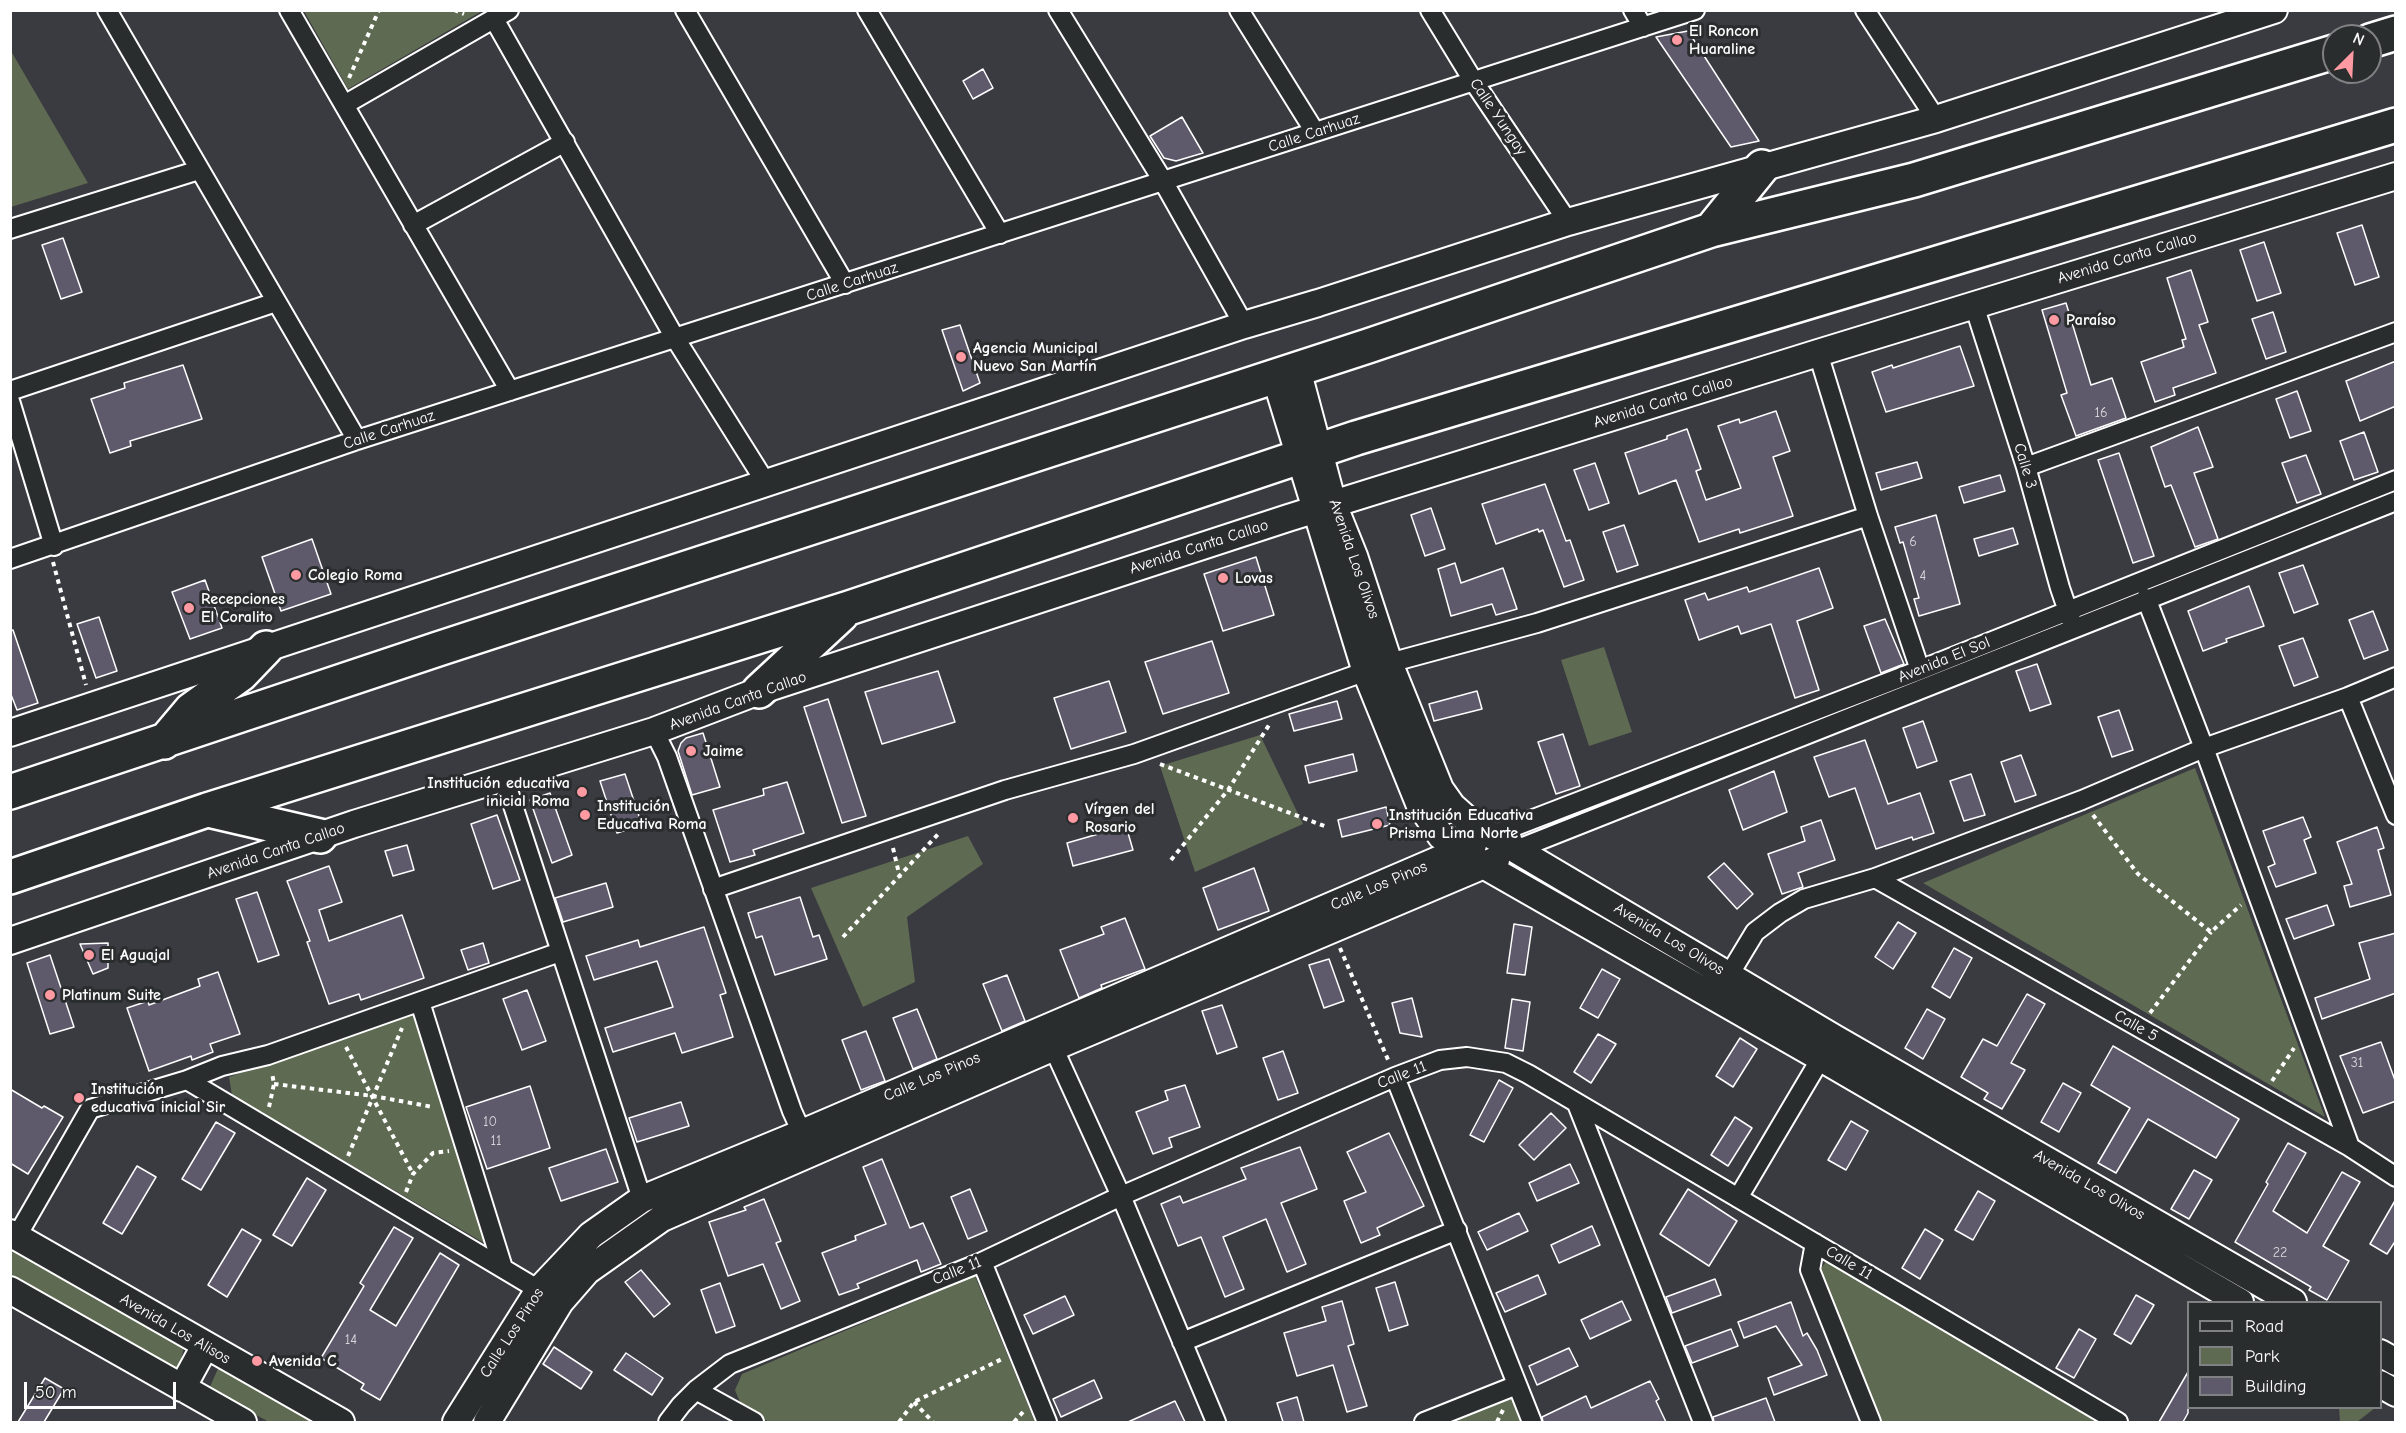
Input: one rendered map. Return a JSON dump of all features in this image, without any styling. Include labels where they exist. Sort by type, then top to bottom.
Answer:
[{"type":"highway","points":[[10,792],[1711,230],[1914,180],[2322,56]]},
{"type":"highway","points":[[10,877],[207,810],[849,609],[1310,454],[1936,262],[2396,125]]},
{"type":"highway","points":[[1711,230],[1762,167]]},
{"type":"highway","points":[[759,691],[849,609]]},
{"type":"highway","points":[[163,742],[191,710],[242,674],[266,648]]},
{"type":"highway","points":[[207,810],[320,836]]},
{"type":"main road","points":[[10,733],[1244,325],[1329,300],[1568,222],[1936,119],[2274,10]]},
{"type":"main road","name":"Avenida Canta Callao","points":[[10,941],[423,802],[654,731],[759,691],[1324,507],[2396,176]]},
{"type":"main road","name":"Avenida Los Olivos","points":[[1286,372],[1324,507],[1354,556],[1378,667],[1419,803],[1441,836],[1485,866],[2238,1301]]},
{"type":"main road","name":"Avenida Los Olivos","points":[[1378,667],[1440,789],[1452,806],[1471,823],[1834,1038],[2291,1301]]},
{"type":"main road","name":"Calle Los Pinos","points":[[487,1422],[560,1302],[587,1271],[654,1224],[1049,1038],[1492,835]]},
{"type":"main road","name":"Calle Los Pinos","points":[[456,1422],[539,1290],[591,1235],[642,1199],[802,1133],[1332,930],[1485,866],[1518,849]]},
{"type":"main road","name":"Avenida Los Alisos","points":[[14,1235],[341,1422]]},
{"type":"main road","points":[[10,1290],[243,1422]]},
{"type":"main road","points":[[182,1388],[205,1346]]},
{"type":"main road","points":[[2382,1354],[2396,1362]]},
{"type":"main road","points":[[2382,1385],[2396,1393]]},
{"type":"street","points":[[107,10],[357,440]]},
{"type":"street","points":[[289,10],[510,391]]},
{"type":"street","points":[[685,10],[845,284]]},
{"type":"street","points":[[867,10],[1000,234]]},
{"type":"street","points":[[1058,10],[1164,181],[1244,325]]},
{"type":"street","points":[[1239,10],[1315,132]]},
{"type":"street","name":"Calle Yungay","points":[[1430,10],[1474,82],[1568,222]]},
{"type":"street","points":[[1633,10],[1643,27]]},
{"type":"street","name":"Calle Carhuaz","points":[[10,559],[357,440],[1695,10]]},
{"type":"street","points":[[1864,10],[1936,119]]},
{"type":"street","points":[[344,105],[501,15],[565,142],[675,338],[766,483]]},
{"type":"street","points":[[413,225],[565,142]]},
{"type":"street","points":[[10,228],[199,170]]},
{"type":"street","points":[[10,391],[276,302]]},
{"type":"street","name":"Calle 3","points":[[1974,305],[2026,467],[2071,619]]},
{"type":"street","points":[[2026,467],[2396,332]]},
{"type":"street","points":[[1818,353],[1868,516],[1920,670]]},
{"type":"street","points":[[10,401],[51,546]]},
{"type":"street","name":"Avenida El Sol","points":[[1518,849],[1936,685],[2071,619],[2396,480]]},
{"type":"street","name":"Avenida El Sol","points":[[1492,835],[1920,670],[2071,619],[2146,598],[2396,501]]},
{"type":"street","points":[[713,889],[1005,790],[1134,754],[1378,667],[1537,623],[1868,516]]},
{"type":"street","points":[[2146,598],[2204,748],[2350,1148]]},
{"type":"street","points":[[1729,975],[1755,932],[1804,899],[1875,878],[2082,800],[2204,748],[2348,697],[2396,677]]},
{"type":"street","points":[[2348,697],[2396,815]]},
{"type":"street","points":[[654,731],[667,757],[792,1111],[802,1133]]},
{"type":"street","points":[[504,778],[642,1199]]},
{"type":"street","name":"Calle 5","points":[[1875,878],[2350,1148],[2396,1177]]},
{"type":"street","points":[[14,1235],[90,1109],[187,1080],[222,1066],[268,1055],[560,952]]},
{"type":"street","points":[[416,1004],[454,1110],[503,1268]]},
{"type":"street","points":[[1049,1038],[1121,1196],[1216,1422]]},
{"type":"street","name":"Calle 11","points":[[668,1422],[696,1390],[730,1364],[982,1262],[1121,1196],[1395,1077],[1440,1060],[1467,1057],[1506,1063],[1528,1074],[2118,1422]]},
{"type":"street","points":[[1738,1198],[1821,1058]]},
{"type":"street","points":[[1395,1077],[1532,1422]]},
{"type":"street","points":[[187,1080],[539,1290]]},
{"type":"street","points":[[1577,1104],[1703,1422]]},
{"type":"street","points":[[1182,1342],[1457,1230]]},
{"type":"street","points":[[1815,1243],[1810,1270],[1871,1422]]},
{"type":"street","points":[[982,1262],[1047,1422]]},
{"type":"street","points":[[1424,1422],[1517,1384]]},
{"type":"street","points":[[696,1390],[754,1422]]},
{"type":"path","points":[[344,68],[350,80],[379,10]]},
{"type":"path","points":[[454,10],[469,15],[460,21]]},
{"type":"path","points":[[51,546],[92,705]]},
{"type":"path","points":[[1171,860],[1228,790],[1283,702]]},
{"type":"path","points":[[1134,754],[1327,827]]},
{"type":"path","points":[[2082,800],[2138,874],[2211,933]]},
{"type":"path","points":[[843,937],[966,804]]},
{"type":"path","points":[[888,830],[900,878]]},
{"type":"path","points":[[2139,1028],[2211,933],[2256,891]]},
{"type":"path","points":[[1332,930],[1395,1077]]},
{"type":"path","points":[[341,1171],[416,1004]]},
{"type":"path","points":[[2261,1097],[2307,1030]]},
{"type":"path","points":[[337,1031],[413,1174]]},
{"type":"path","points":[[262,1124],[272,1097],[274,1084],[268,1055]]},
{"type":"path","points":[[274,1084],[373,1096],[454,1110]]},
{"type":"path","points":[[399,1206],[413,1174],[433,1153],[466,1149]]},
{"type":"path","points":[[899,1422],[914,1402],[1018,1351]]},
{"type":"path","points":[[914,1402],[933,1422]]},
{"type":"green space","points":[[304,11],[482,11],[348,89]]},
{"type":"green space","points":[[11,51],[88,183],[10,207]]},
{"type":"green space","points":[[1604,647],[1632,732],[1589,746],[1561,660]]},
{"type":"green space","points":[[1260,735],[1303,824],[1195,872],[1160,766]]},
{"type":"green space","points":[[2195,768],[2325,1117],[1923,883]]},
{"type":"green space","points":[[968,836],[983,864],[907,917],[915,982],[863,1007],[811,888]]},
{"type":"green space","points":[[416,1011],[484,1243],[232,1095],[229,1077]]},
{"type":"green space","points":[[11,1247],[184,1346],[179,1370],[11,1274]]},
{"type":"green space","points":[[1827,1260],[2103,1422],[1880,1422],[1819,1271]]},
{"type":"green space","points":[[975,1276],[1035,1422],[769,1422],[742,1407],[735,1390],[742,1374]]},
{"type":"green space","points":[[220,1364],[323,1422],[269,1422],[209,1389]]},
{"type":"green space","points":[[1513,1396],[1523,1422],[1448,1422]]},
{"type":"green space","points":[[2339,1409],[2374,1409],[2357,1422],[2340,1422]]},
{"type":"building","points":[[1688,31],[1759,141],[1731,147],[1656,37]]},
{"type":"building","points":[[983,69],[993,88],[973,99],[963,81]]},
{"type":"building","points":[[1182,117],[1203,153],[1176,161],[1164,158],[1150,136]]},
{"type":"building","points":[[2362,225],[2379,277],[2355,285],[2337,233]]},
{"type":"building","points":[[63,238],[82,292],[61,299],[42,245]]},
{"type":"building","points":[[2264,242],[2281,293],[2257,301],[2240,250]]},
{"type":"building","points":[[2191,270],[2208,322],[2199,325],[2216,373],[2173,388],[2175,395],[2155,402],[2141,362],[2184,347],[2182,340],[2186,339],[2167,278]]},
{"type":"building","points":[[2066,303],[2091,385],[2112,378],[2126,418],[2076,436],[2061,395],[2067,393],[2042,310]]},
{"type":"building","points":[[2273,312],[2286,352],[2266,359],[2252,319]]},
{"type":"building","name":"Agencia Municipal Nuevo San Martín","points":[[960,325],[980,383],[963,391],[942,330]]},
{"type":"building","points":[[1960,346],[1974,386],[1886,412],[1872,372],[1892,365],[1893,368]]},
{"type":"building","points":[[2396,361],[2396,406],[2360,421],[2346,381]]},
{"type":"building","points":[[183,365],[202,419],[130,441],[131,446],[110,453],[91,399],[125,388],[124,383]]},
{"type":"building","points":[[2297,391],[2311,431],[2290,438],[2276,399]]},
{"type":"building","points":[[1776,411],[1790,451],[1773,457],[1793,516],[1740,533],[1739,529],[1699,542],[1676,480],[1639,494],[1625,453],[1667,439],[1667,436],[1687,429],[1701,469],[1696,471],[1706,500],[1741,488],[1718,426],[1739,419],[1740,423]]},
{"type":"building","points":[[2198,427],[2213,467],[2194,473],[2218,539],[2195,547],[2171,485],[2165,487],[2151,447]]},
{"type":"building","points":[[2364,432],[2378,472],[2354,480],[2340,441]]},
{"type":"building","points":[[2119,453],[2154,556],[2133,563],[2098,460]]},
{"type":"building","points":[[2306,455],[2321,494],[2297,503],[2282,463]]},
{"type":"building","points":[[1917,462],[1922,478],[1881,490],[1876,473]]},
{"type":"building","points":[[1595,463],[1609,503],[1589,510],[1574,470]]},
{"type":"building","points":[[2000,475],[2005,491],[1964,503],[1959,487]]},
{"type":"building","points":[[1545,484],[1566,541],[1570,540],[1584,580],[1564,587],[1543,530],[1539,532],[1538,529],[1496,544],[1482,504]]},
{"type":"building","points":[[1431,508],[1445,549],[1425,556],[1411,515]]},
{"type":"building","points":[[1936,515],[1960,604],[1919,616],[1914,599],[1919,598],[1903,542],[1900,543],[1895,527]]},
{"type":"building","points":[[1624,525],[1638,565],[1617,572],[1603,532]]},
{"type":"building","points":[[2013,528],[2018,544],[1979,556],[1974,539]]},
{"type":"building","name":"Colegio Roma","points":[[312,539],[331,594],[281,611],[262,557]]},
{"type":"building","points":[[1256,557],[1274,615],[1223,631],[1204,574]]},
{"type":"building","points":[[1455,563],[1461,583],[1503,568],[1517,609],[1496,615],[1492,604],[1451,616],[1438,569]]},
{"type":"building","points":[[2303,565],[2318,604],[2294,613],[2279,573]]},
{"type":"building","points":[[1819,568],[1833,608],[1797,621],[1819,690],[1795,698],[1771,624],[1741,634],[1738,626],[1699,640],[1685,600],[1705,593],[1708,600],[1747,587],[1749,592]]},
{"type":"building","points":[[205,580],[222,628],[190,639],[172,592]]},
{"type":"building","points":[[2249,586],[2264,626],[2226,639],[2227,642],[2203,651],[2188,611]]},
{"type":"building","points":[[2373,611],[2388,650],[2364,659],[2349,620]]},
{"type":"building","points":[[99,617],[117,671],[96,678],[77,624]]},
{"type":"building","points":[[1885,619],[1904,664],[1881,673],[1864,626]]},
{"type":"building","points":[[10,630],[13,630],[38,703],[17,710],[10,692]]},
{"type":"building","points":[[2303,638],[2318,677],[2294,686],[2279,646]]},
{"type":"building","points":[[1212,641],[1229,693],[1163,714],[1145,662]]},
{"type":"building","points":[[2037,664],[2051,704],[2030,711],[2016,671]]},
{"type":"building","points":[[938,671],[955,722],[882,744],[865,692]]},
{"type":"building","points":[[1109,681],[1126,732],[1071,749],[1054,698]]},
{"type":"building","points":[[1477,691],[1482,709],[1434,721],[1429,704]]},
{"type":"building","points":[[828,699],[866,816],[842,823],[804,707]]},
{"type":"building","points":[[1337,701],[1342,719],[1294,731],[1289,714]]},
{"type":"building","points":[[2119,710],[2133,750],[2112,757],[2098,717]]},
{"type":"building","points":[[1923,721],[1937,761],[1917,768],[1903,728]]},
{"type":"building","points":[[703,733],[720,787],[692,795],[678,751],[686,738]]},
{"type":"building","points":[[1563,734],[1580,786],[1556,794],[1538,742]]},
{"type":"building","points":[[1865,740],[1888,804],[1920,793],[1934,833],[1913,840],[1912,837],[1876,849],[1855,788],[1829,797],[1814,757]]},
{"type":"building","points":[[1353,754],[1357,771],[1309,783],[1305,766]]},
{"type":"building","points":[[2021,755],[2036,795],[2015,802],[2001,762]]},
{"type":"building","points":[[1774,771],[1787,812],[1743,830],[1729,790]]},
{"type":"building","points":[[625,774],[642,825],[617,833],[600,781]]},
{"type":"building","points":[[1971,774],[1985,815],[1964,821],[1950,781]]},
{"type":"building","points":[[787,782],[804,833],[753,850],[755,855],[730,862],[713,810],[764,795],[763,789]]},
{"type":"building","points":[[550,793],[572,855],[552,863],[530,800]]},
{"type":"building","points":[[1386,807],[1390,825],[1342,837],[1338,820]]},
{"type":"building","points":[[497,815],[520,880],[493,889],[471,824]]},
{"type":"building","points":[[2303,817],[2311,837],[2304,840],[2316,873],[2276,887],[2268,867],[2275,864],[2263,831]]},
{"type":"building","points":[[1821,820],[1835,860],[1798,873],[1803,887],[1782,894],[1768,854],[1805,841],[1801,827]]},
{"type":"building","points":[[1126,826],[1133,850],[1073,866],[1067,843]]},
{"type":"building","points":[[2377,827],[2384,848],[2378,850],[2391,895],[2350,907],[2344,886],[2352,884],[2337,842]]},
{"type":"building","points":[[407,845],[414,870],[393,876],[385,851]]},
{"type":"building","points":[[1724,863],[1753,894],[1737,909],[1708,877]]},
{"type":"building","points":[[329,866],[342,902],[319,910],[329,941],[402,915],[424,978],[361,1000],[359,994],[329,1004],[307,942],[310,941],[287,881]]},
{"type":"building","points":[[1254,868],[1269,911],[1218,930],[1203,888]]},
{"type":"building","points":[[606,883],[613,907],[563,922],[555,898]]},
{"type":"building","points":[[257,892],[279,955],[258,962],[236,899]]},
{"type":"building","points":[[800,897],[813,937],[819,935],[827,959],[775,975],[762,936],[756,938],[748,913]]},
{"type":"building","points":[[2327,905],[2334,925],[2294,939],[2286,919]]},
{"type":"building","points":[[1125,918],[1145,969],[1101,985],[1102,988],[1079,998],[1060,950],[1104,934],[1101,927]]},
{"type":"building","points":[[1898,922],[1916,933],[1893,969],[1875,957]]},
{"type":"building","points":[[1514,924],[1532,927],[1525,975],[1507,973]]},
{"type":"building","points":[[704,927],[726,993],[720,995],[733,1037],[682,1053],[675,1033],[613,1052],[605,1028],[673,1007],[657,961],[594,980],[586,956],[638,940],[640,947]]},
{"type":"building","points":[[2396,933],[2396,993],[2322,1019],[2315,998],[2370,979],[2359,943]]},
{"type":"building","points":[[108,943],[108,968],[93,974],[80,944]]},
{"type":"building","points":[[483,943],[489,963],[468,970],[461,950]]},
{"type":"building","points":[[1954,948],[1972,958],[1950,998],[1932,987]]},
{"type":"building","name":"Platinum Suite","points":[[50,955],[74,1027],[50,1034],[27,963]]},
{"type":"building","points":[[1329,959],[1344,1001],[1324,1008],[1309,965]]},
{"type":"building","points":[[1602,969],[1620,979],[1598,1018],[1580,1008]]},
{"type":"building","points":[[218,972],[240,1034],[210,1044],[213,1052],[192,1060],[191,1056],[149,1071],[127,1008],[148,1001],[149,1005],[200,986],[198,979]]},
{"type":"building","points":[[1007,975],[1025,1021],[1002,1031],[983,984]]},
{"type":"building","points":[[527,990],[546,1041],[522,1050],[503,999]]},
{"type":"building","points":[[2027,994],[2045,1004],[2011,1063],[2025,1070],[2002,1109],[1984,1099],[1988,1093],[1961,1077],[1983,1039],[1997,1046]]},
{"type":"building","points":[[1412,998],[1422,1037],[1400,1033],[1392,1003]]},
{"type":"building","points":[[1512,999],[1530,1002],[1523,1051],[1505,1048]]},
{"type":"building","points":[[1222,1005],[1237,1047],[1217,1054],[1202,1011]]},
{"type":"building","points":[[917,1009],[937,1059],[913,1069],[893,1018]]},
{"type":"building","points":[[1927,1009],[1945,1019],[1923,1059],[1905,1048]]},
{"type":"building","points":[[866,1031],[885,1081],[861,1090],[842,1040]]},
{"type":"building","points":[[1598,1034],[1616,1044],[1591,1083],[1574,1072]]},
{"type":"building","points":[[1740,1038],[1757,1049],[1733,1087],[1716,1076]]},
{"type":"building","points":[[2381,1042],[2396,1083],[2396,1101],[2363,1113],[2340,1056]]},
{"type":"building","points":[[2113,1046],[2239,1119],[2216,1158],[2148,1119],[2116,1173],[2098,1163],[2130,1108],[2091,1085]]},
{"type":"building","points":[[1283,1051],[1298,1093],[1278,1100],[1263,1058]]},
{"type":"building","points":[[1499,1080],[1513,1088],[1484,1142],[1470,1135]]},
{"type":"building","points":[[2063,1083],[2081,1093],[2059,1132],[2041,1122]]},
{"type":"building","points":[[1185,1085],[1200,1127],[1169,1138],[1172,1147],[1153,1154],[1136,1112],[1168,1100],[1165,1091]]},
{"type":"building","points":[[530,1086],[550,1148],[487,1169],[466,1107]]},
{"type":"building","points":[[10,1089],[42,1108],[44,1106],[63,1117],[28,1174],[10,1163]]},
{"type":"building","points":[[681,1102],[689,1126],[637,1142],[629,1118]]},
{"type":"building","points":[[1551,1113],[1566,1128],[1534,1160],[1519,1145]]},
{"type":"building","points":[[1735,1117],[1752,1128],[1728,1166],[1711,1155]]},
{"type":"building","points":[[1851,1121],[1868,1131],[1846,1170],[1828,1160]]},
{"type":"building","points":[[216,1122],[235,1133],[201,1190],[182,1179]]},
{"type":"building","points":[[1389,1133],[1424,1206],[1377,1228],[1380,1235],[1361,1243],[1344,1201],[1366,1192],[1347,1152]]},
{"type":"building","points":[[2288,1143],[2306,1153],[2273,1211],[2307,1233],[2342,1172],[2360,1182],[2323,1246],[2349,1261],[2327,1300],[2309,1290],[2311,1287],[2235,1242]]},
{"type":"building","points":[[1300,1147],[1317,1189],[1281,1203],[1306,1264],[1287,1272],[1266,1219],[1223,1237],[1244,1289],[1225,1297],[1201,1237],[1178,1246],[1161,1204],[1180,1196],[1183,1203],[1246,1179],[1241,1168]]},
{"type":"building","points":[[606,1149],[618,1182],[561,1201],[549,1168]]},
{"type":"building","points":[[882,1159],[910,1228],[923,1223],[941,1264],[921,1272],[917,1260],[857,1284],[859,1288],[839,1295],[822,1253],[856,1240],[855,1236],[886,1224],[863,1167]]},
{"type":"building","points":[[1570,1164],[1579,1183],[1537,1201],[1529,1183]]},
{"type":"building","points":[[137,1166],[156,1177],[122,1234],[103,1223]]},
{"type":"building","points":[[2194,1170],[2212,1180],[2189,1219],[2171,1209]]},
{"type":"building","points":[[307,1178],[326,1190],[292,1246],[273,1235]]},
{"type":"building","points":[[970,1189],[987,1231],[968,1239],[951,1197]]},
{"type":"building","points":[[1688,1189],[1737,1221],[1709,1266],[1660,1234]]},
{"type":"building","points":[[1978,1191],[1995,1201],[1973,1240],[1955,1230]]},
{"type":"building","points":[[764,1199],[781,1241],[776,1243],[800,1301],[781,1309],[763,1264],[728,1276],[709,1222],[746,1210],[744,1207]]},
{"type":"building","points":[[2396,1199],[2396,1240],[2387,1254],[2370,1244]]},
{"type":"building","points":[[1519,1213],[1528,1231],[1487,1250],[1478,1232]]},
{"type":"building","points":[[1592,1226],[1600,1245],[1559,1263],[1551,1245]]},
{"type":"building","points":[[394,1227],[413,1238],[370,1310],[396,1326],[440,1253],[459,1265],[380,1400],[361,1389],[364,1384],[321,1358],[364,1286],[360,1283]]},
{"type":"building","points":[[242,1229],[261,1240],[227,1297],[208,1285]]},
{"type":"building","points":[[1925,1229],[1943,1240],[1920,1279],[1902,1268]]},
{"type":"building","points":[[641,1270],[670,1304],[654,1317],[625,1282]]},
{"type":"building","points":[[1538,1275],[1546,1294],[1505,1312],[1496,1293]]},
{"type":"building","points":[[1715,1279],[1721,1295],[1672,1313],[1666,1297]]},
{"type":"building","points":[[1395,1282],[1408,1325],[1389,1331],[1376,1288]]},
{"type":"building","points":[[720,1283],[735,1326],[716,1333],[701,1290]]},
{"type":"building","points":[[2136,1295],[2154,1305],[2131,1344],[2114,1334]]},
{"type":"building","points":[[1065,1296],[1074,1315],[1033,1334],[1024,1315]]},
{"type":"building","points":[[1342,1301],[1354,1344],[1348,1346],[1367,1406],[1347,1412],[1333,1365],[1297,1376],[1284,1333],[1326,1321],[1322,1307]]},
{"type":"building","points":[[1622,1301],[1631,1320],[1590,1339],[1581,1320]]},
{"type":"building","points":[[1791,1302],[1803,1336],[1807,1333],[1827,1375],[1774,1395],[1768,1378],[1802,1365],[1776,1326],[1744,1338],[1738,1322]]},
{"type":"building","points":[[1731,1329],[1738,1346],[1692,1363],[1685,1346]]},
{"type":"building","points":[[2079,1329],[2096,1339],[2074,1378],[2056,1368]]},
{"type":"building","points":[[554,1347],[592,1372],[581,1389],[543,1364]]},
{"type":"building","points":[[1569,1348],[1578,1366],[1537,1385],[1529,1366]]},
{"type":"building","points":[[626,1353],[663,1378],[652,1395],[614,1370]]},
{"type":"building","points":[[2187,1374],[2188,1413],[2183,1422],[2159,1422]]},
{"type":"building","points":[[45,1378],[64,1389],[44,1422],[18,1422]]},
{"type":"building","points":[[1094,1380],[1102,1398],[1061,1417],[1053,1399]]},
{"type":"building","points":[[1650,1381],[1659,1399],[1656,1401],[1666,1422],[1543,1422],[1542,1417],[1586,1396],[1591,1408]]},
{"type":"building","points":[[1297,1397],[1304,1422],[1283,1422],[1277,1403]]},
{"type":"building","points":[[1766,1398],[1775,1422],[1714,1422],[1713,1417]]},
{"type":"building","points":[[1175,1401],[1185,1422],[1128,1422]]},
{"type":"place","name":"El Roncon Huaraline","points":[[1677,40]]},
{"type":"place","name":"Paraíso","points":[[2054,320]]},
{"type":"place","name":"Agencia Municipal Nuevo San Martín","points":[[961,357]]},
{"type":"place","name":"Colegio Roma","points":[[296,575]]},
{"type":"place","name":"Lovas","points":[[1223,578]]},
{"type":"place","name":"Recepciones El Coralito","points":[[189,608]]},
{"type":"place","name":"Jaime","points":[[691,751]]},
{"type":"place","name":"Institución educativa inicial Roma","points":[[582,792]]},
{"type":"place","name":"Institución Educativa Roma","points":[[585,815]]},
{"type":"place","name":"Vírgen del Rosario","points":[[1073,818]]},
{"type":"place","name":"Institución Educativa Prisma Lima Norte","points":[[1377,824]]},
{"type":"place","name":"El Aguajal","points":[[89,955]]},
{"type":"place","name":"Platinum Suite","points":[[50,995]]},
{"type":"place","name":"Institución educativa inicial Sir","points":[[79,1098]]},
{"type":"place","name":"Avenida C","points":[[257,1361]]}]
